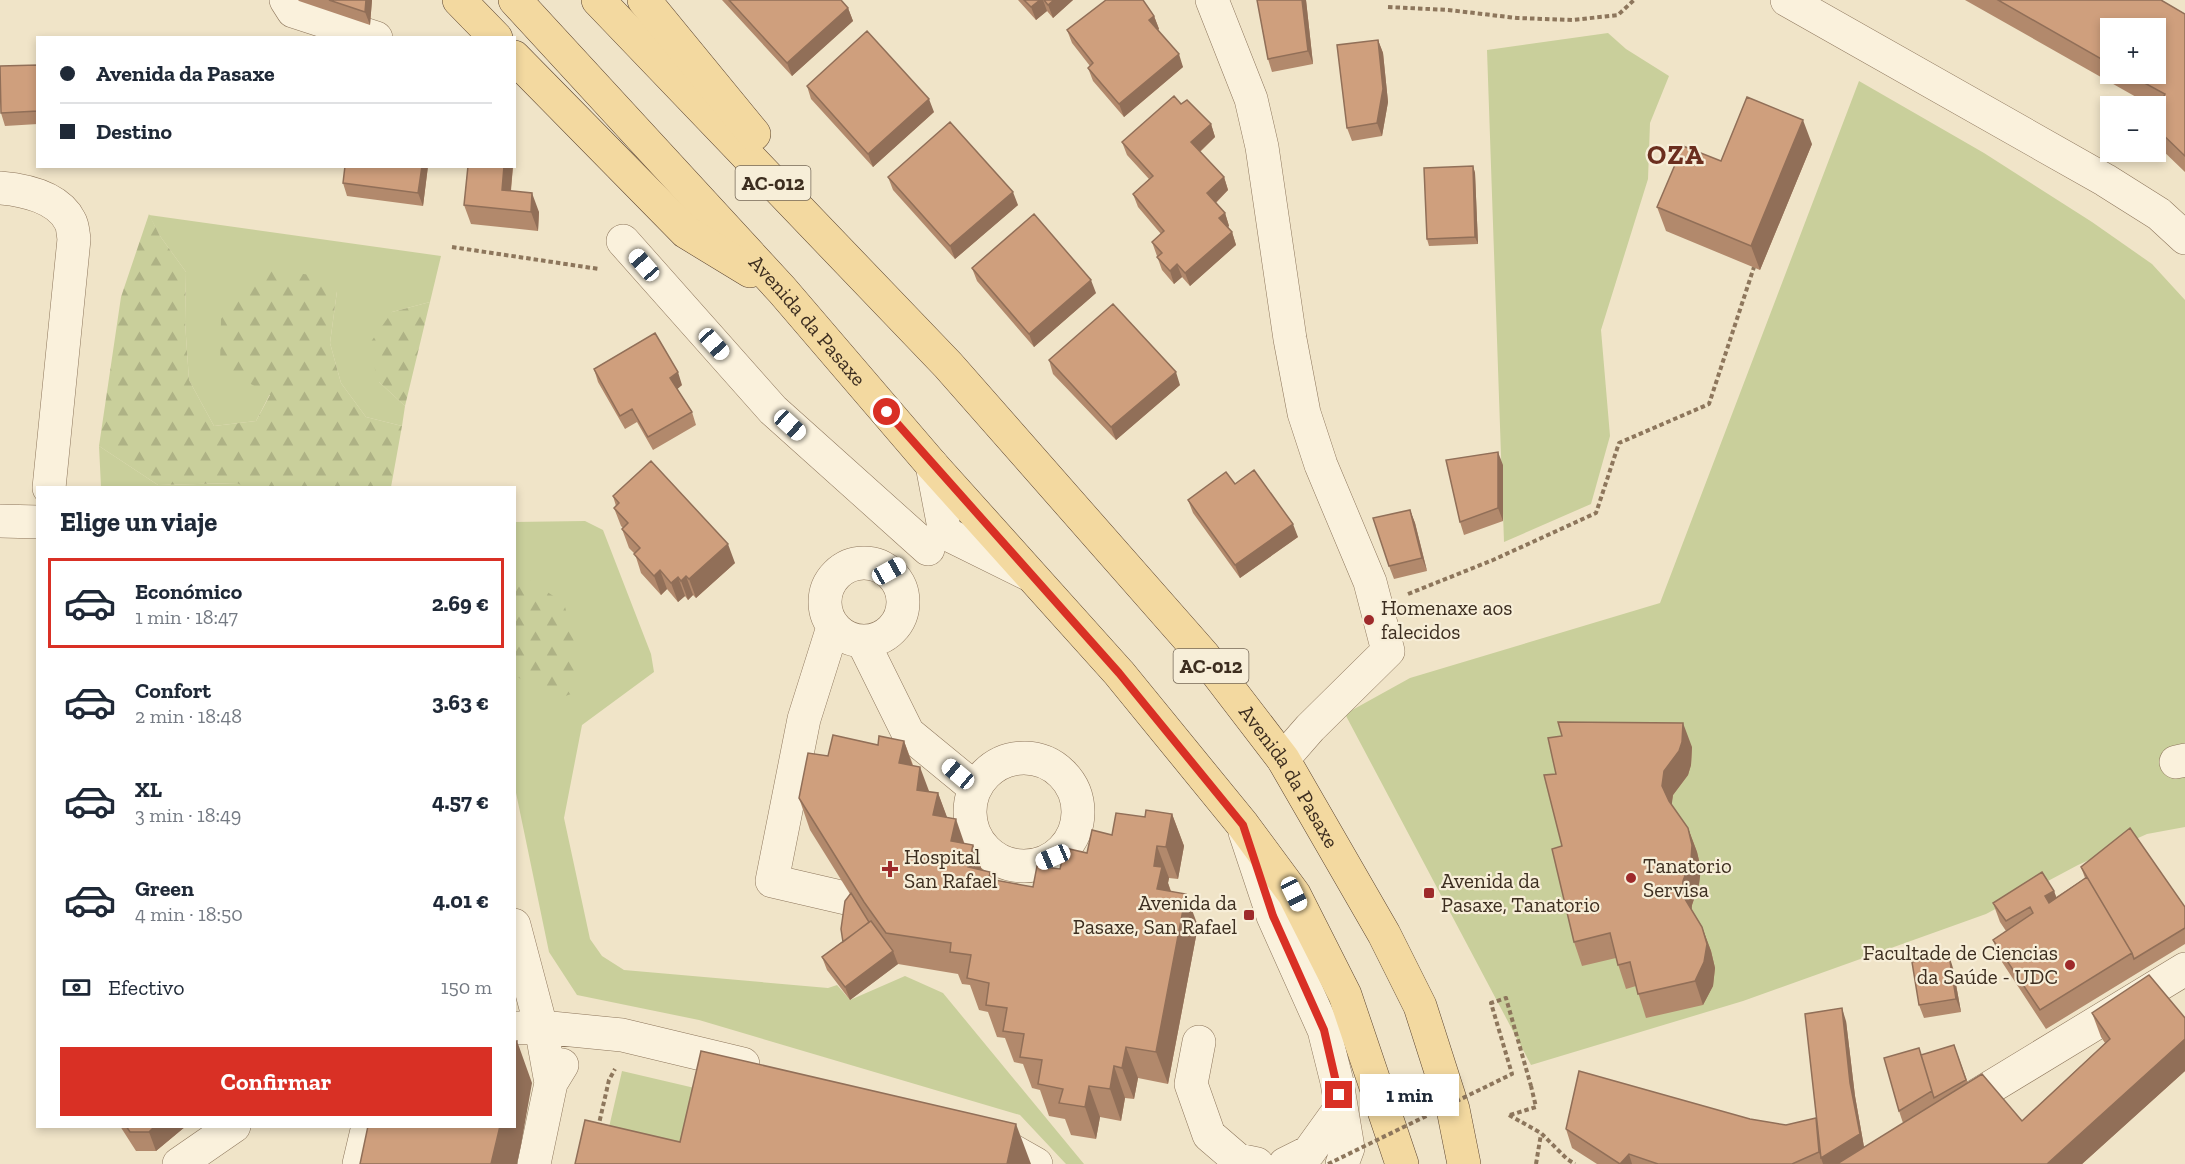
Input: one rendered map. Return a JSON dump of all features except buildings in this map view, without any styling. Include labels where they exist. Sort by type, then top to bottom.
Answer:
[{"type":"main road","points":[[459,0],[494,36]]},
{"type":"main road","name":"Avenida da Pasaxe","points":[[515,0],[782,290],[932,465],[1119,673],[1243,825],[1294,894],[1345,995],[1402,1164]]},
{"type":"main road","name":"Avenida da Pasaxe","points":[[598,0],[948,366],[1204,656],[1283,759],[1384,934],[1420,1006],[1453,1109],[1464,1164]]},
{"type":"main road","points":[[644,0],[948,366]]},
{"type":"main road","points":[[516,59],[686,232],[782,290]]},
{"type":"street","points":[[286,0],[293,10],[370,36]]},
{"type":"street","points":[[1212,0],[1251,99],[1260,137],[1290,339],[1304,413],[1321,465],[1370,582],[1388,651],[1310,728],[1283,759]]},
{"type":"street","points":[[1786,0],[2104,180],[2159,214],[2185,238]]},
{"type":"street","points":[[0,188],[39,196],[60,208],[71,221],[74,239],[49,486]]},
{"type":"street","points":[[623,241],[773,410],[936,541],[1030,575]]},
{"type":"street","points":[[932,465],[936,541]]},
{"type":"street","points":[[0,521],[36,522]]},
{"type":"street","points":[[889,571],[936,541]]},
{"type":"street","points":[[866,563],[889,571],[897,580],[902,592],[903,604],[901,616],[886,635],[863,642],[852,640],[833,627],[828,618],[825,598],[834,576],[843,568],[866,563]]},
{"type":"street","points":[[833,627],[804,719],[772,881],[854,900]]},
{"type":"street","points":[[863,642],[908,733],[975,788]]},
{"type":"street","points":[[1017,758],[1035,759],[1053,766],[1066,778],[1075,794],[1078,812],[1075,830],[1066,845],[1053,857],[1036,864],[1016,880],[1001,861],[987,852],[976,838],[971,822],[970,805],[975,788],[986,773],[1000,763],[1017,758]]},
{"type":"street","points":[[1243,825],[1273,916],[1324,1030],[1337,1082],[1348,1148],[1342,1164]]},
{"type":"street","points":[[516,940],[528,1028],[552,1083]]},
{"type":"street","points":[[1923,1128],[2185,969]]},
{"type":"street","points":[[528,1028],[581,1029],[645,1039],[768,1070]]},
{"type":"street","points":[[534,1164],[552,1083],[581,1029]]},
{"type":"street","points":[[1199,1042],[1191,1084],[1209,1135],[1238,1160],[1257,1164]]},
{"type":"street","points":[[1285,1164],[1309,1152],[1340,1109]]},
{"type":"street","points":[[179,1164],[231,1128]]},
{"type":"street","points":[[359,1164],[368,1128]]},
{"type":"street","points":[[968,1128],[1036,1164]]},
{"type":"path","points":[[1388,7],[1448,10],[1517,18],[1573,20],[1618,15],[1634,0]]},
{"type":"path","points":[[452,247],[654,277]]},
{"type":"path","points":[[1377,606],[1493,560],[1596,513],[1619,443],[1709,404],[1754,267]]},
{"type":"path","points":[[1328,1164],[1512,1074],[1491,1003],[1506,998],[1536,1107],[1509,1116],[1541,1133],[1575,1164]]},
{"type":"path","points":[[597,1132],[609,1080],[614,1069],[624,1064],[639,1067],[645,1039]]},
{"type":"path","points":[[1536,1164],[1541,1133]]},
{"type":"green space","points":[[1608,33],[1626,49],[1669,76],[1650,123],[1648,179],[1601,330],[1610,436],[1591,504],[1504,542],[1487,50]]},
{"type":"green space","points":[[1859,81],[1984,153],[2092,222],[2152,264],[2185,300],[2185,827],[2147,834],[2078,865],[1986,914],[1743,1001],[1531,1065],[1345,714],[1410,678],[1660,603]]},
{"type":"green space","points":[[149,214],[160,236],[186,272],[185,322],[189,380],[214,426],[256,421],[270,395],[220,366],[221,319],[257,269],[322,276],[337,291],[330,343],[341,383],[366,417],[402,426],[391,486],[243,486],[237,483],[158,485],[99,446],[121,297]]},
{"type":"green space","points":[[149,215],[441,256],[430,302],[392,312],[379,382],[405,406],[402,426],[366,417],[341,383],[330,343],[337,291],[270,394],[256,421],[214,426],[189,380],[185,322],[186,272],[160,236]]},
{"type":"green space","points":[[430,302],[405,406],[379,382],[368,346],[392,312]]},
{"type":"green space","points":[[99,446],[158,485],[238,483],[245,486],[101,486]]},
{"type":"green space","points":[[585,521],[603,530],[651,654],[654,672],[582,725],[564,818],[590,939],[602,956],[624,970],[828,988],[837,985],[850,1000],[905,976],[943,993],[1084,1164],[1066,1164],[1020,1115],[699,1020],[577,995],[549,952],[516,793],[516,522]]},
{"type":"green space","points":[[516,571],[564,603],[578,656],[574,693],[551,701],[516,676]]},
{"type":"green space","points":[[622,1071],[716,1093],[700,1164],[608,1164],[601,1162]]},
{"type":"place","name":"Homenaxe aos falecidos","points":[[1369,620]]},
{"type":"place","name":"Hospital San Rafael","points":[[890,869]]},
{"type":"place","name":"Tanatorio Servisa","points":[[1631,878]]},
{"type":"place","name":"Avenida da Pasaxe, Tanatorio","points":[[1429,893]]},
{"type":"place","name":"Avenida da Pasaxe, San Rafael","points":[[1249,915]]},
{"type":"place","name":"Facultade de Ciencias da Saúde - UDC","points":[[2070,965]]},
{"type":"district","name":"OZA","points":[[1676,155]]},
{"type":"route","points":[[887,412],[1119,673],[1243,825],[1273,916],[1324,1030],[1339,1095]]}]
